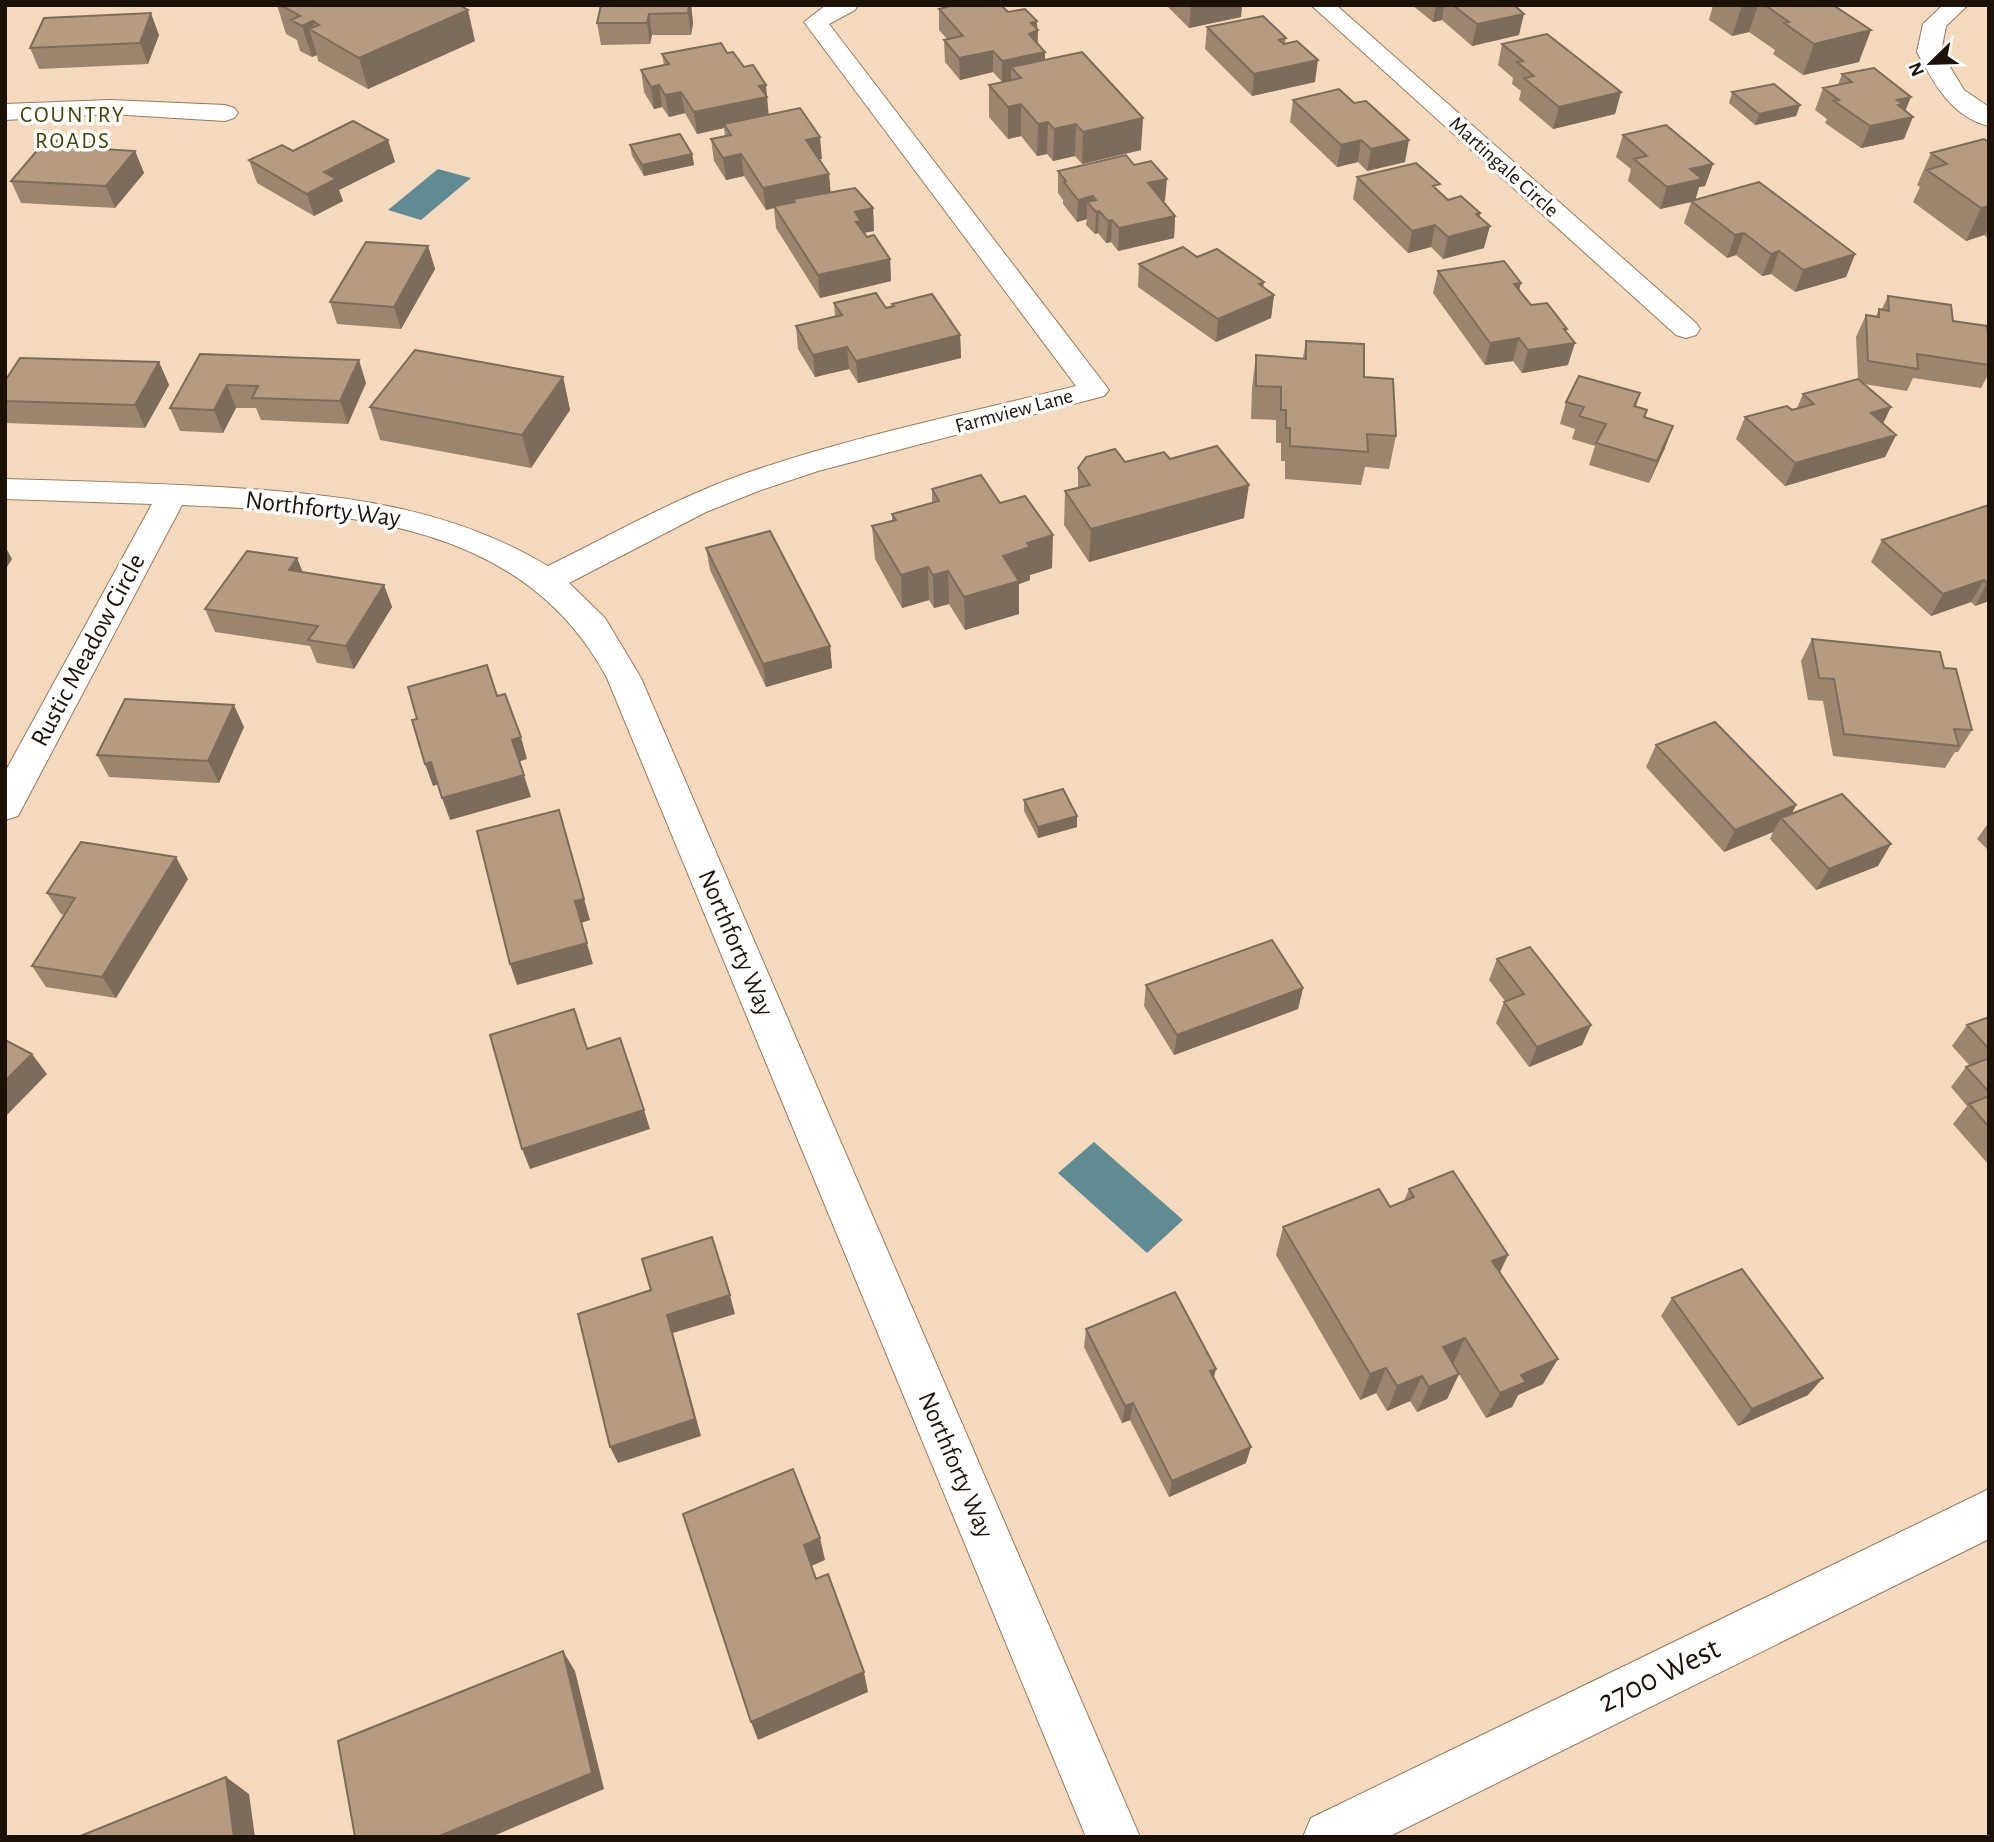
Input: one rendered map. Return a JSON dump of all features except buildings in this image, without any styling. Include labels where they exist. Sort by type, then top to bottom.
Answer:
[{"type":"street","name":"Farmview Lane","points":[[546,581],[695,505],[750,483],[807,464],[1094,390],[816,22],[847,5]]},
{"type":"street","name":"Martingale Circle","points":[[1322,5],[1686,329]]},
{"type":"street","points":[[1956,5],[1936,24],[1929,52],[1954,95],[1989,119]]},
{"type":"street","points":[[5,112],[110,107],[225,113]]},
{"type":"street","name":"Northforty Way","points":[[5,489],[298,501],[370,510],[437,527],[497,552],[546,581],[581,611],[606,643],[624,678],[1114,1837]]},
{"type":"street","name":"Rustic Meadow Circle","points":[[5,806],[153,527],[173,495]]},
{"type":"street","name":"2700 West","points":[[1330,1837],[1989,1513]]},
{"type":"water","points":[[438,169],[471,178],[421,220],[388,210]]},
{"type":"water","points":[[1094,1142],[1183,1220],[1147,1253],[1058,1173]]},
{"type":"district","name":"COUNTRY ROADS","points":[[73,128]]}]
